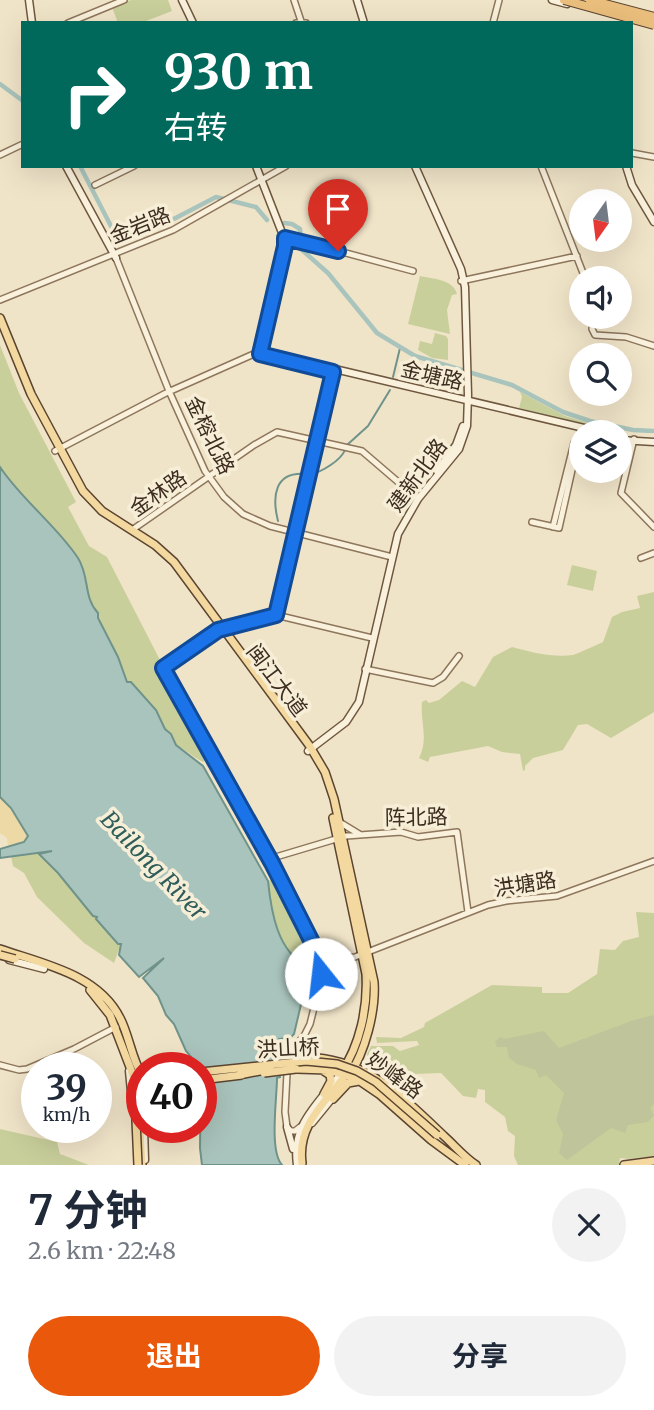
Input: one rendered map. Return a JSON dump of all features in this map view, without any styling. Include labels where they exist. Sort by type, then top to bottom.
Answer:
[{"type":"highway","points":[[564,0],[654,26]]},
{"type":"highway","points":[[595,0],[654,16]]},
{"type":"main road","points":[[31,0],[34,21]]},
{"type":"main road","points":[[180,0],[190,21]]},
{"type":"main road","points":[[355,0],[362,21]]},
{"type":"main road","points":[[552,0],[623,21],[621,3]]},
{"type":"main road","points":[[595,0],[621,3],[654,16]]},
{"type":"main road","points":[[633,23],[654,26]]},
{"type":"main road","name":"金榕北路","points":[[69,168],[114,254]]},
{"type":"main road","points":[[255,168],[285,246],[258,353]]},
{"type":"main road","name":"建新北路","points":[[366,670],[394,536],[417,498],[457,443],[467,402],[462,281],[416,168]]},
{"type":"main road","points":[[628,168],[654,215]]},
{"type":"main road","points":[[628,168],[635,189],[654,222]]},
{"type":"main road","name":"闽江大道","points":[[0,318],[73,485],[87,504],[103,518],[166,558],[309,748],[330,784],[340,837]]},
{"type":"main road","name":"闽江大道","points":[[0,330],[28,399],[79,485],[102,511],[160,548],[174,562],[220,630]]},
{"type":"main road","name":"金塘路","points":[[258,353],[569,428]]},
{"type":"main road","name":"金塘路","points":[[467,402],[569,425]]},
{"type":"main road","points":[[633,440],[654,440]]},
{"type":"main road","name":"建新北路","points":[[309,748],[350,718],[362,696],[390,557]]},
{"type":"main road","name":"闽江大道","points":[[309,748],[326,788],[340,837],[365,954],[370,988],[369,1004],[357,1045]]},
{"type":"main road","points":[[0,949],[71,974],[99,993],[117,1011],[133,1052]]},
{"type":"main road","name":"闽江大道","points":[[365,954],[371,965]]},
{"type":"main road","points":[[0,956],[71,978],[91,991],[105,1007],[127,1052]]},
{"type":"main road","points":[[0,956],[44,969]]},
{"type":"main road","points":[[351,1065],[370,1009],[371,965]]},
{"type":"main road","points":[[299,1164],[304,1131],[351,1065],[370,1023],[375,998],[371,965]]},
{"type":"main road","points":[[99,993],[111,1007],[127,1052]]},
{"type":"main road","points":[[336,1059],[349,1053],[357,1045]]},
{"type":"main road","name":"妙峰路","points":[[237,1072],[295,1058],[336,1059],[390,1088],[465,1161]]},
{"type":"main road","points":[[237,1072],[306,1065],[345,1070],[374,1085],[465,1161]]},
{"type":"main road","points":[[299,1164],[296,1148],[300,1127],[331,1084],[330,1075],[325,1071],[309,1069]]},
{"type":"main road","name":"妙峰路","points":[[309,1069],[322,1069],[360,1081],[384,1098],[434,1142],[476,1165]]},
{"type":"main road","name":"洪山桥","points":[[217,1072],[309,1069]]},
{"type":"main road","name":"洪山桥","points":[[217,1076],[237,1072]]},
{"type":"main road","points":[[324,1094],[344,1075]]},
{"type":"main road","points":[[330,1102],[344,1075]]},
{"type":"main road","points":[[299,1164],[306,1134],[348,1083],[360,1081]]},
{"type":"main road","points":[[287,1127],[299,1164]]},
{"type":"main road","points":[[436,1137],[447,1149]]},
{"type":"main road","points":[[137,1143],[140,1165]]},
{"type":"main road","points":[[138,1143],[140,1165]]},
{"type":"main road","points":[[140,1143],[140,1165]]},
{"type":"main road","points":[[140,1165],[142,1143]]},
{"type":"main road","points":[[624,1165],[654,1161]]},
{"type":"street","points":[[73,21],[124,0]]},
{"type":"street","points":[[294,0],[301,21]]},
{"type":"street","points":[[494,21],[499,0]]},
{"type":"street","points":[[0,155],[21,145]]},
{"type":"street","points":[[633,153],[654,158]]},
{"type":"street","points":[[95,186],[130,168]]},
{"type":"street","name":"金岩路","points":[[0,300],[173,230],[283,168]]},
{"type":"street","points":[[542,168],[581,266]]},
{"type":"street","points":[[283,238],[414,271]]},
{"type":"street","name":"金榕北路","points":[[114,254],[207,477],[228,501],[243,514],[261,523],[390,557]]},
{"type":"street","points":[[462,281],[577,256]]},
{"type":"street","points":[[592,329],[595,335],[626,337],[654,346]]},
{"type":"street","points":[[57,450],[169,391],[258,353]]},
{"type":"street","points":[[276,615],[333,370]]},
{"type":"street","name":"金林路","points":[[132,530],[274,433],[282,432],[364,452],[417,498]]},
{"type":"street","points":[[633,440],[621,493],[654,527]]},
{"type":"street","points":[[532,523],[556,527],[569,479]]},
{"type":"street","points":[[641,558],[654,553]]},
{"type":"street","points":[[300,1127],[294,1132],[287,1127],[285,1112],[288,1054],[304,1036],[310,1024],[321,979],[320,960],[163,668],[220,630],[276,615],[372,638]]},
{"type":"street","points":[[366,670],[433,683],[443,677],[459,656]]},
{"type":"street","points":[[338,820],[346,828],[362,835]]},
{"type":"street","name":"阵北路","points":[[268,859],[340,837],[401,832],[418,837],[457,832],[468,912]]},
{"type":"street","name":"洪塘路","points":[[320,960],[365,954],[502,901],[560,895],[654,861]]},
{"type":"street","points":[[0,1065],[23,1070],[116,1029]]},
{"type":"green space","points":[[131,0],[168,0],[172,11],[146,21],[117,21],[112,7]]},
{"type":"green space","points":[[420,276],[442,280],[455,289],[457,294],[452,295],[447,310],[450,334],[408,324]]},
{"type":"green space","points":[[435,333],[448,339],[448,360],[432,358],[418,350],[420,341],[432,344]]},
{"type":"green space","points":[[0,345],[19,393],[76,502],[68,507],[89,546],[107,557],[160,660],[157,662],[178,699],[206,760],[203,762],[183,749],[170,745],[167,740],[170,734],[156,710],[132,682],[127,682],[98,613],[89,601],[83,569],[76,555],[0,467]]},
{"type":"green space","points":[[520,392],[578,420],[569,421],[519,408],[522,397]]},
{"type":"green space","points":[[572,565],[597,571],[593,591],[567,585]]},
{"type":"green space","points":[[654,592],[654,712],[611,738],[587,724],[578,725],[563,750],[533,758],[523,771],[520,754],[502,752],[488,746],[430,757],[428,762],[419,758],[424,737],[422,702],[439,700],[462,681],[475,687],[493,657],[512,647],[565,656],[603,642],[612,617],[640,608],[637,596]]},
{"type":"green space","points":[[39,853],[121,944],[114,963],[84,943],[37,897],[24,873],[13,866],[11,856]]},
{"type":"green space","points":[[273,879],[317,965],[304,963],[285,947],[271,906],[268,881]]},
{"type":"green space","points":[[636,912],[654,913],[654,1156],[620,1158],[619,1165],[518,1165],[514,1156],[515,1136],[508,1131],[505,1117],[485,1102],[485,1090],[478,1089],[476,1098],[463,1096],[441,1073],[415,1074],[415,1081],[395,1082],[367,1063],[371,1046],[393,1046],[400,1051],[419,1045],[417,1041],[377,1043],[376,1037],[401,1038],[492,985],[542,987],[542,993],[568,993],[597,974],[600,949],[615,950],[623,941],[639,937]]},
{"type":"green space","points":[[654,1015],[654,1104],[650,1108],[654,1115],[648,1122],[628,1125],[625,1133],[611,1128],[567,1160],[559,1153],[563,1134],[556,1120],[564,1093],[546,1075],[539,1078],[536,1070],[517,1064],[509,1058],[507,1047],[497,1047],[495,1042],[500,1037],[504,1039],[544,1031],[559,1048]]},
{"type":"green space","points":[[0,1129],[21,1134],[21,1143],[57,1143],[60,1154],[89,1165],[0,1165]]},
{"type":"sand","points":[[0,797],[11,808],[28,834],[24,842],[8,848],[7,838],[0,833]]},
{"type":"water","name":"Bailong River","points":[[0,467],[78,558],[90,600],[127,682],[131,682],[156,710],[176,745],[203,766],[268,881],[274,917],[283,941],[298,960],[308,966],[294,1034],[277,1042],[280,1077],[277,1078],[275,1137],[278,1158],[282,1165],[202,1165],[200,1143],[217,1143],[217,1052],[186,1051],[158,996],[143,978],[164,958],[139,977],[119,955],[121,944],[118,944],[39,854],[52,851],[0,858],[0,849],[24,842],[28,836],[11,808],[0,797]]},
{"type":"waterway","points":[[0,84],[21,100]]},
{"type":"waterway","points":[[81,168],[114,232],[123,238],[166,223],[216,197],[256,207],[267,220]]},
{"type":"waterway","points":[[284,223],[300,229],[302,250],[328,273],[377,333],[415,356],[512,385],[563,412],[590,421],[633,430],[654,431]]},
{"type":"waterway","points":[[393,377],[400,348]]},
{"type":"waterway","points":[[347,445],[368,426],[390,390]]},
{"type":"waterway","points":[[311,474],[331,465],[345,450]]},
{"type":"waterway","points":[[278,521],[275,503],[281,481],[295,474],[306,474]]},
{"type":"tunnel","points":[[347,1070],[358,1048]]},
{"type":"route","points":[[321,974],[319,956],[272,863],[266,857],[163,668],[218,630],[276,615],[333,372],[260,354],[285,238],[338,251]]}]
